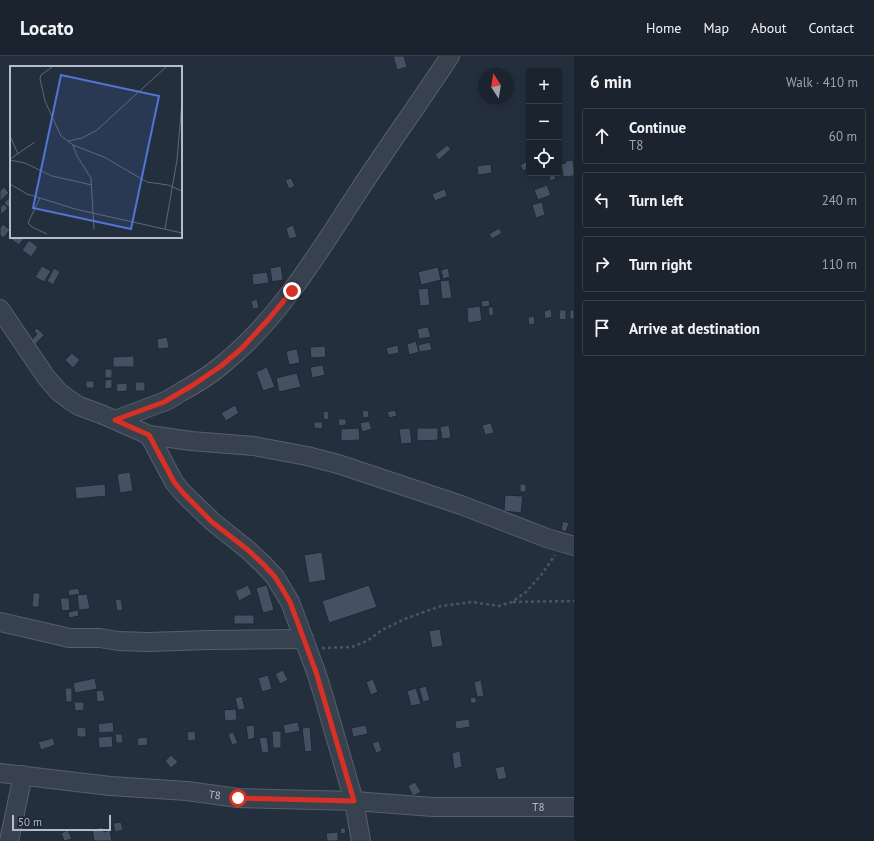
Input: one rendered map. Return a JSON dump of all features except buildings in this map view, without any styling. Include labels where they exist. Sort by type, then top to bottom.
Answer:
[{"type":"street","points":[[115,420],[164,402],[193,385],[221,366],[241,349],[267,321],[292,291],[323,247],[358,191],[427,92],[450,56]]},
{"type":"street","points":[[0,309],[46,377],[59,392],[79,406],[149,435],[191,441],[254,446],[307,456],[382,478],[454,502],[568,544]]},
{"type":"street","points":[[149,435],[174,482],[183,493],[212,522],[248,550],[263,564],[275,577],[290,602],[320,687],[354,801],[362,841]]},
{"type":"street","points":[[0,622],[69,638],[100,638],[160,642],[202,640],[305,644]]},
{"type":"street","name":"T8","points":[[0,773],[110,786],[187,792],[238,798],[354,801],[433,807],[574,807]]},
{"type":"street","points":[[9,841],[23,775]]},
{"type":"path","points":[[512,602],[526,592],[568,544]]},
{"type":"path","points":[[305,644],[352,646],[367,641],[382,630],[407,618],[441,606],[472,602],[499,606],[512,602],[574,602]]},
{"type":"route","points":[[238,798],[354,801],[316,672],[290,602],[275,577],[248,550],[212,522],[183,493],[174,482],[149,435],[115,420],[164,402],[221,366],[241,349],[292,291]]}]
